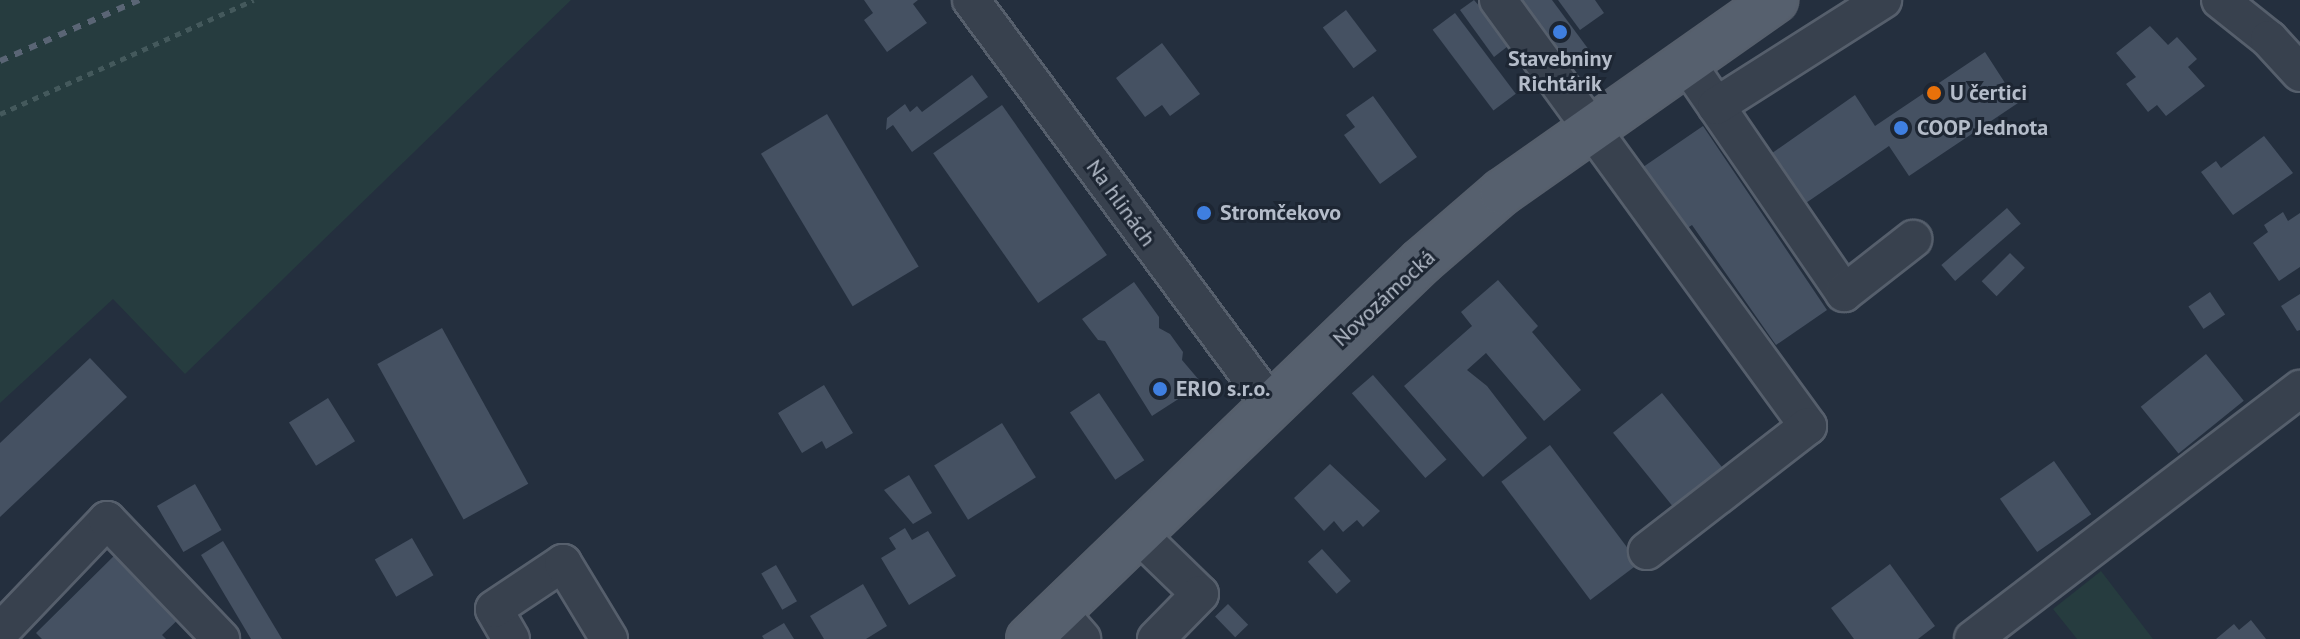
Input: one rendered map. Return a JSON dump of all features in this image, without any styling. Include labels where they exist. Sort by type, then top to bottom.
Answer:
[{"type":"main road","name":"Novozámocká","points":[[1057,630],[1138,534],[1422,261],[1502,192],[1775,0]]},
{"type":"street","name":"Na hlinách","points":[[971,0],[1271,405]]},
{"type":"street","points":[[1498,0],[1588,129],[1808,426],[1647,551]]},
{"type":"street","points":[[1716,106],[1883,0]]},
{"type":"street","points":[[2220,0],[2269,39],[2300,73]]},
{"type":"street","points":[[1686,62],[1844,293],[1913,239]]},
{"type":"street","points":[[1973,639],[2300,389]]},
{"type":"street","points":[[0,632],[107,520],[221,639]]},
{"type":"street","points":[[1138,534],[1200,594],[1156,639]]},
{"type":"street","points":[[511,639],[494,609],[563,563],[609,639]]},
{"type":"path","points":[[0,114],[254,0]]},
{"type":"green space","points":[[0,0],[571,0],[185,374],[113,299],[0,403]]},
{"type":"green space","points":[[2101,571],[2153,639],[2077,639],[2053,609]]},
{"type":"building","points":[[864,0],[918,0],[913,4],[927,23],[887,52],[864,20],[873,13]]},
{"type":"building","points":[[1474,0],[1512,43],[1494,57],[1460,10]]},
{"type":"building","points":[[1519,0],[1552,0],[1592,54],[1572,70]]},
{"type":"building","points":[[1558,0],[1595,0],[1604,13],[1580,30]]},
{"type":"building","points":[[1346,10],[1377,51],[1354,68],[1323,27]]},
{"type":"building","points":[[1455,13],[1516,94],[1493,111],[1433,30]]},
{"type":"building","points":[[2150,26],[2168,45],[2177,37],[2197,59],[2188,67],[2205,86],[2166,116],[2157,105],[2148,112],[2126,84],[2136,77],[2116,53]]},
{"type":"building","points":[[1162,43],[1200,94],[1170,116],[1162,105],[1145,117],[1116,78]]},
{"type":"building","points":[[1985,52],[2018,103],[1909,176],[1889,146],[1803,205],[1768,156],[1855,95],[1875,126]]},
{"type":"building","points":[[972,75],[988,97],[912,152],[893,125],[886,130],[887,118],[905,104],[910,112],[917,106],[922,112]]},
{"type":"building","points":[[1373,96],[1417,157],[1380,184],[1344,135],[1355,127],[1346,115]]},
{"type":"building","points":[[1002,105],[1107,255],[1038,303],[933,153]]},
{"type":"building","points":[[827,114],[919,267],[853,306],[761,154]]},
{"type":"building","points":[[1703,126],[1827,310],[1776,345],[1692,225],[1672,238],[1630,176]]},
{"type":"building","points":[[2264,136],[2293,173],[2233,215],[2201,172],[2216,161],[2221,168]]},
{"type":"building","points":[[2007,208],[2021,224],[1955,281],[1941,265]]},
{"type":"building","points":[[2283,212],[2288,221],[2300,213],[2300,267],[2279,281],[2253,243],[2268,232],[2264,225]]},
{"type":"building","points":[[2010,253],[2025,268],[1997,296],[1982,281]]},
{"type":"building","points":[[1498,280],[1538,326],[1532,332],[1581,390],[1544,421],[1486,353],[1467,370],[1487,386],[1527,438],[1483,477],[1404,386],[1472,326],[1461,312]]},
{"type":"building","points":[[1134,282],[1159,317],[1159,328],[1170,334],[1183,352],[1182,360],[1199,380],[1197,387],[1152,416],[1105,341],[1098,340],[1082,319]]},
{"type":"building","points":[[2210,292],[2225,314],[2204,329],[2188,307]]},
{"type":"building","points":[[2300,294],[2300,330],[2297,331],[2281,306]]},
{"type":"building","points":[[442,328],[528,484],[464,520],[377,364]]},
{"type":"building","points":[[2206,354],[2244,401],[2178,453],[2141,407]]},
{"type":"building","points":[[90,358],[127,397],[0,517],[0,443]]},
{"type":"building","points":[[1373,375],[1446,460],[1425,478],[1352,393]]},
{"type":"building","points":[[824,385],[853,433],[826,449],[822,441],[802,453],[778,413]]},
{"type":"building","points":[[1099,393],[1144,460],[1115,480],[1070,413]]},
{"type":"building","points":[[1662,393],[1726,472],[1677,512],[1613,433]]},
{"type":"building","points":[[328,398],[355,441],[316,466],[289,422]]},
{"type":"building","points":[[1002,423],[1036,477],[968,520],[934,465]]},
{"type":"building","points":[[1550,445],[1639,563],[1590,600],[1501,482]]},
{"type":"building","points":[[2054,461],[2091,514],[2037,552],[2000,499]]},
{"type":"building","points":[[1330,464],[1380,511],[1363,527],[1357,520],[1343,532],[1334,521],[1324,531],[1294,498]]},
{"type":"building","points":[[909,475],[932,513],[913,524],[884,490]]},
{"type":"building","points":[[195,484],[222,530],[183,552],[157,506]]},
{"type":"building","points":[[905,528],[912,540],[928,531],[956,576],[909,605],[881,558],[896,549],[889,538]]},
{"type":"building","points":[[412,538],[434,575],[396,597],[375,560]]},
{"type":"building","points":[[223,541],[282,639],[251,639],[201,555]]},
{"type":"building","points":[[122,548],[186,612],[162,635],[166,639],[42,639],[36,633]]},
{"type":"building","points":[[1322,549],[1351,581],[1337,594],[1308,562]]},
{"type":"building","points":[[1890,564],[1935,626],[1918,639],[1854,639],[1831,608]]},
{"type":"building","points":[[776,565],[797,601],[782,610],[761,574]]},
{"type":"building","points":[[863,584],[887,626],[866,639],[824,639],[810,616]]},
{"type":"building","points":[[1228,604],[1248,625],[1235,637],[1215,617]]},
{"type":"building","points":[[2251,620],[2266,639],[2216,639],[2234,624],[2239,630]]},
{"type":"building","points":[[784,623],[794,639],[764,639],[762,636]]},
{"type":"railway","points":[[0,61],[139,0]]},
{"type":"place","name":"Stavebniny Richtárik","points":[[1560,32]]},
{"type":"place","name":"U čertici","points":[[1934,93]]},
{"type":"place","name":"COOP Jednota","points":[[1901,128]]},
{"type":"place","name":"Stromčekovo","points":[[1204,213]]},
{"type":"place","name":"ERIO s.r.o.","points":[[1160,389]]}]
